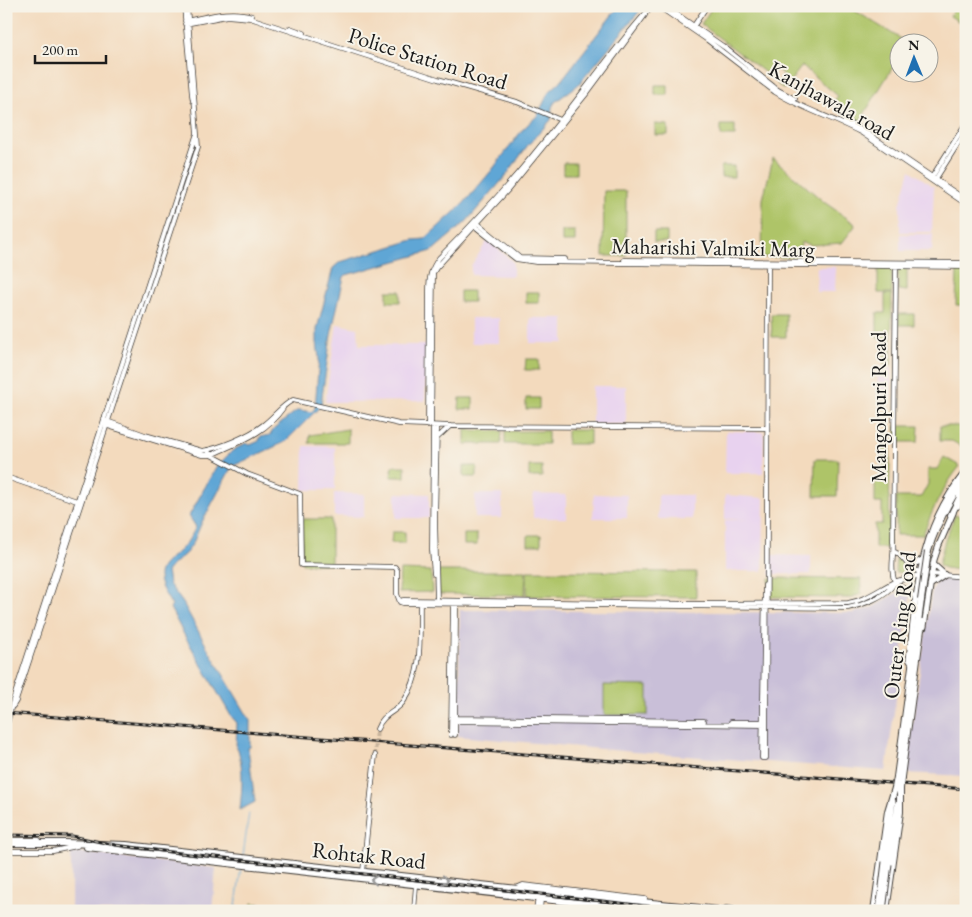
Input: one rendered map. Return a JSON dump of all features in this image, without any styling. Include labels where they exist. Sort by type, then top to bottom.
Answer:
[{"type":"highway","points":[[951,515],[962,485]]},
{"type":"highway","points":[[916,654],[926,559],[938,524],[962,485]]},
{"type":"highway","points":[[914,665],[930,560],[941,526],[962,485]]},
{"type":"highway","name":"Outer Ring Road","points":[[886,907],[900,812],[897,792],[914,665]]},
{"type":"highway","name":"Outer Ring Road","points":[[874,911],[888,811],[897,792]]},
{"type":"highway","points":[[6,843],[77,846]]},
{"type":"highway","points":[[54,845],[65,843]]},
{"type":"highway","name":"Rohtak Road","points":[[65,843],[126,845],[237,861],[252,866],[416,885],[631,899],[728,911]]},
{"type":"highway","name":"Rohtak Road","points":[[77,846],[237,861],[257,860],[363,872],[481,889],[514,889],[649,911]]},
{"type":"highway","points":[[876,898],[886,907]]},
{"type":"main road","name":"Outer Ring Road","points":[[914,665],[909,659],[921,601],[920,574],[922,560],[934,522],[948,494],[962,485],[966,471]]},
{"type":"main road","points":[[930,586],[933,564],[951,515]]},
{"type":"main road","points":[[910,566],[922,560]]},
{"type":"main road","points":[[914,665],[920,659],[921,601],[934,581],[945,575],[933,564]]},
{"type":"main road","name":"Outer Ring Road","points":[[879,911],[897,792]]},
{"type":"main road","name":"Outer Ring Road","points":[[886,907],[887,863]]},
{"type":"street","points":[[6,728],[22,684],[197,133],[185,6]]},
{"type":"street","points":[[436,602],[432,550],[430,273],[439,258],[475,224],[506,189],[563,120],[652,6]]},
{"type":"street","name":"Kanjhawala road","points":[[658,6],[724,47],[764,81],[787,96],[864,131],[966,204]]},
{"type":"street","name":"Kanjhawala road","points":[[665,6],[692,27]]},
{"type":"street","points":[[692,27],[707,6]]},
{"type":"street","name":"Police Station Road","points":[[187,22],[221,14],[247,15],[512,99],[563,120]]},
{"type":"street","points":[[933,179],[966,123]]},
{"type":"street","points":[[933,179],[966,131]]},
{"type":"street","name":"Kanjhawala road","points":[[933,179],[966,200]]},
{"type":"street","name":"Maharishi Valmiki Marg","points":[[475,224],[504,248],[520,258],[965,265]]},
{"type":"street","points":[[764,724],[766,758],[763,759],[768,262]]},
{"type":"street","name":"Mangolpuri Road","points":[[895,582],[893,577],[893,556],[895,552],[893,534],[896,264]]},
{"type":"street","points":[[105,423],[196,450],[207,450],[254,431],[293,400],[399,424],[432,426],[767,428]]},
{"type":"street","points":[[105,423],[198,455],[211,455],[262,430],[273,421],[286,404]]},
{"type":"street","points":[[432,426],[436,439],[436,602]]},
{"type":"street","points":[[436,439],[450,426]]},
{"type":"street","points":[[207,450],[211,455],[237,469],[300,494],[301,565],[396,567],[397,594],[400,602],[403,600],[420,602],[766,606]]},
{"type":"street","points":[[6,478],[79,502]]},
{"type":"street","points":[[895,552],[920,574]]},
{"type":"street","points":[[436,602],[455,605],[766,606],[855,602],[866,599],[895,582],[916,577],[920,574],[966,577]]},
{"type":"street","points":[[895,582],[921,601]]},
{"type":"street","points":[[377,729],[384,716],[403,702],[416,674],[419,663],[420,602]]},
{"type":"street","points":[[453,735],[455,605]]},
{"type":"street","points":[[453,719],[764,724]]},
{"type":"street","points":[[363,872],[375,755]]},
{"type":"street","name":"Rohtak Road","points":[[6,843],[54,840],[65,843]]},
{"type":"street","name":"Rohtak Road","points":[[6,851],[53,851],[77,846]]},
{"type":"street","points":[[414,911],[416,885]]},
{"type":"street","points":[[536,911],[540,892]]},
{"type":"street","points":[[540,892],[540,911]]},
{"type":"street","points":[[631,899],[754,911]]},
{"type":"shaded area","points":[[910,170],[934,187],[932,232],[900,232],[900,205]]},
{"type":"shaded area","points":[[900,234],[933,234],[932,251],[900,251]]},
{"type":"shaded area","points":[[488,240],[513,262],[513,276],[471,275],[471,266]]},
{"type":"shaded area","points":[[817,267],[836,267],[835,292],[816,292]]},
{"type":"shaded area","points":[[471,318],[499,318],[499,343],[471,343]]},
{"type":"shaded area","points":[[530,318],[564,318],[564,343],[530,343]]},
{"type":"shaded area","points":[[337,324],[358,328],[359,345],[426,345],[425,401],[325,402]]},
{"type":"shaded area","points":[[878,367],[891,367],[891,398],[877,398]]},
{"type":"shaded area","points":[[592,386],[626,386],[626,424],[592,424]]},
{"type":"shaded area","points":[[726,431],[764,432],[763,473],[725,473]]},
{"type":"shaded area","points":[[304,446],[335,447],[335,490],[303,490]]},
{"type":"shaded area","points":[[334,493],[364,494],[364,517],[334,516]]},
{"type":"shaded area","points":[[396,493],[429,494],[429,518],[396,518]]},
{"type":"shaded area","points":[[475,494],[502,494],[502,518],[475,518]]},
{"type":"shaded area","points":[[533,494],[566,495],[566,518],[533,518]]},
{"type":"shaded area","points":[[594,494],[627,495],[627,518],[593,518]]},
{"type":"shaded area","points":[[658,495],[692,495],[692,519],[658,519]]},
{"type":"shaded area","points":[[725,495],[764,498],[763,571],[725,571],[725,520],[748,520],[725,519]]},
{"type":"shaded area","points":[[770,555],[811,556],[811,574],[770,574]]},
{"type":"shaded area","points":[[946,578],[966,580],[966,776],[905,773],[932,590],[938,581]]},
{"type":"shaded area","points":[[903,592],[910,596],[886,771],[634,752],[458,736],[460,610],[853,613],[873,607],[894,594]]},
{"type":"shaded area","points":[[71,853],[216,868],[212,911],[71,911]]},
{"type":"green space","points":[[713,6],[853,6],[852,9],[890,32],[890,72],[858,124],[849,120],[852,113],[833,102],[838,96],[802,66],[784,89],[777,84],[784,75],[774,67],[767,74],[701,24]]},
{"type":"green space","points":[[956,6],[966,6],[966,26],[950,16]]},
{"type":"green space","points":[[655,85],[668,85],[668,95],[655,95]]},
{"type":"green space","points":[[655,124],[668,125],[668,135],[655,135]]},
{"type":"green space","points":[[721,125],[735,125],[735,136],[721,136]]},
{"type":"green space","points":[[773,158],[824,202],[854,223],[855,226],[842,243],[812,245],[801,242],[800,258],[762,257],[763,199]]},
{"type":"green space","points":[[563,163],[576,163],[576,174],[563,174]]},
{"type":"green space","points":[[721,166],[734,166],[734,177],[721,177]]},
{"type":"green space","points":[[604,191],[626,191],[626,256],[603,256]]},
{"type":"green space","points":[[562,231],[575,231],[575,242],[562,242]]},
{"type":"green space","points":[[654,232],[667,232],[667,242],[654,242]]},
{"type":"green space","points":[[878,268],[892,268],[892,293],[878,293]]},
{"type":"green space","points":[[898,268],[907,268],[907,291],[898,290]]},
{"type":"green space","points":[[957,269],[966,269],[966,305],[956,305]]},
{"type":"green space","points":[[387,291],[400,291],[400,302],[387,302]]},
{"type":"green space","points":[[460,291],[473,291],[473,302],[460,302]]},
{"type":"green space","points":[[526,292],[539,292],[539,303],[526,303]]},
{"type":"green space","points":[[885,294],[892,294],[891,365],[884,365],[885,339],[877,338],[877,313],[885,313]]},
{"type":"green space","points":[[771,314],[786,314],[786,337],[772,337]]},
{"type":"green space","points":[[898,314],[914,314],[914,325],[898,325]]},
{"type":"green space","points":[[526,359],[539,359],[539,370],[525,370]]},
{"type":"green space","points":[[460,398],[473,398],[473,409],[459,409]]},
{"type":"green space","points":[[526,398],[539,398],[539,409],[526,409]]},
{"type":"green space","points":[[896,426],[919,426],[918,442],[896,442]]},
{"type":"green space","points":[[940,426],[966,426],[966,449],[952,441],[940,441]]},
{"type":"green space","points":[[348,429],[348,443],[309,443],[310,435]]},
{"type":"green space","points":[[465,430],[502,431],[501,444],[465,444]]},
{"type":"green space","points":[[567,430],[590,430],[590,444],[567,444]]},
{"type":"green space","points":[[505,431],[548,431],[548,444],[505,444]]},
{"type":"green space","points":[[884,444],[890,444],[889,548],[875,548],[875,524],[882,524],[882,503],[875,503],[875,479],[883,478]]},
{"type":"green space","points":[[944,457],[960,466],[938,499],[923,535],[896,535],[896,497],[921,497],[928,484],[928,469],[937,469]]},
{"type":"green space","points":[[815,459],[838,459],[837,496],[814,496]]},
{"type":"green space","points":[[392,466],[405,466],[405,477],[391,477]]},
{"type":"green space","points":[[464,466],[477,466],[477,477],[464,477]]},
{"type":"green space","points":[[529,466],[542,466],[542,477],[529,477]]},
{"type":"green space","points":[[955,515],[966,518],[966,571],[945,568],[940,566],[939,563],[945,540]]},
{"type":"green space","points":[[302,519],[331,519],[331,564],[302,564]]},
{"type":"green space","points":[[392,532],[405,532],[405,543],[391,543]]},
{"type":"green space","points":[[464,534],[477,534],[477,545],[464,545]]},
{"type":"green space","points":[[528,535],[541,535],[541,545],[528,545]]},
{"type":"green space","points":[[896,557],[898,557],[906,570],[905,573],[895,572]]},
{"type":"green space","points":[[400,570],[431,571],[432,592],[399,593]]},
{"type":"green space","points":[[438,571],[526,571],[525,595],[438,594]]},
{"type":"green space","points":[[527,571],[696,572],[696,597],[527,596]]},
{"type":"green space","points":[[769,578],[861,579],[861,594],[849,598],[770,597]]},
{"type":"green space","points":[[604,685],[648,686],[648,715],[604,715]]},
{"type":"green space","points":[[252,903],[276,906],[275,911],[251,911]]},
{"type":"water","points":[[619,6],[644,6],[578,85],[555,102],[552,107],[551,120],[528,145],[505,177],[466,222],[432,251],[344,277],[331,335],[321,404],[285,442],[235,465],[230,470],[193,543],[187,552],[167,570],[169,584],[183,603],[250,720],[250,747],[248,748],[255,802],[240,810],[242,772],[238,749],[236,748],[237,723],[231,716],[170,608],[172,606],[159,581],[159,572],[164,564],[185,545],[196,527],[189,516],[216,467],[232,451],[246,443],[250,445],[259,441],[260,437],[270,435],[274,429],[295,412],[299,410],[312,412],[315,408],[319,358],[317,329],[333,268],[340,262],[413,240],[425,239],[464,203],[523,129],[537,116],[549,92],[560,82]]},
{"type":"waterway","points":[[243,856],[249,813]]},
{"type":"waterway","points":[[237,911],[241,867]]},
{"type":"tunnel","points":[[375,755],[377,729]]},
{"type":"railway","points":[[6,713],[966,789]]},
{"type":"railway","points":[[6,835],[72,836],[115,845],[163,851],[690,911]]}]
